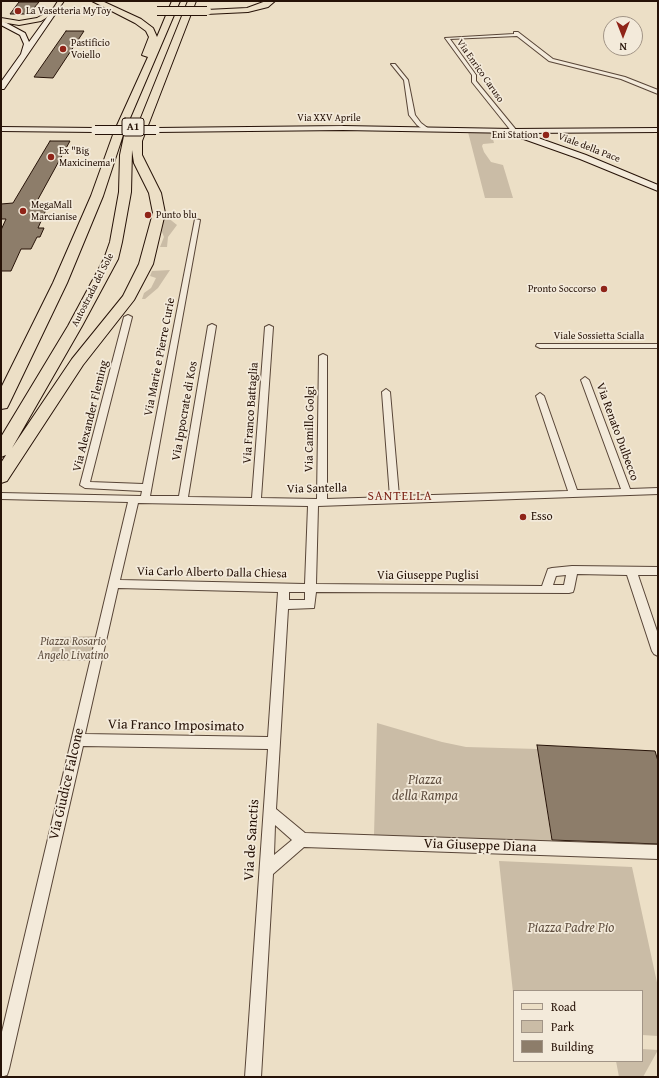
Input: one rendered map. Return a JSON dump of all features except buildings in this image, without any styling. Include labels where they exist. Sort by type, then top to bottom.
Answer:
[{"type":"highway","points":[[94,173],[153,37],[150,30],[143,24],[96,1]]},
{"type":"highway","points":[[104,1],[121,9],[148,12],[248,10],[265,5],[270,1]]},
{"type":"highway","name":"A1","points":[[1,404],[60,282],[90,213],[120,132],[174,9],[176,1]]},
{"type":"highway","name":"Autostrada del Sole","points":[[1,450],[75,326],[111,259],[116,242],[125,192],[126,142],[172,32],[183,1]]},
{"type":"highway","points":[[1,477],[77,362],[129,297],[146,264],[159,213],[155,193],[137,155],[137,141],[192,1]]},
{"type":"highway","points":[[207,12],[249,9],[267,1]]},
{"type":"highway","points":[[124,6],[148,12]]},
{"type":"highway","points":[[32,339],[38,304],[56,259]]},
{"type":"main road","points":[[1,21],[19,23],[43,18],[55,10],[61,1]]},
{"type":"street","points":[[1,87],[55,10]]},
{"type":"street","points":[[1,21],[23,34],[27,44],[24,54]]},
{"type":"street","name":"Via Enrico Caruso","points":[[513,131],[474,81],[474,75],[447,38],[517,34],[547,58],[623,78],[658,92]]},
{"type":"street","points":[[393,65],[406,80],[412,115],[419,124],[427,130]]},
{"type":"street","name":"Via XXV Aprile","points":[[1,129],[156,130],[343,128],[513,131],[658,130]]},
{"type":"street","name":"Viale della Pace","points":[[513,131],[583,157],[658,188]]},
{"type":"street","name":"Via Marie e Pierre Curie","points":[[139,499],[147,488],[197,220]]},
{"type":"street","name":"Via Alexander Fleming","points":[[128,317],[85,484],[147,488]]},
{"type":"street","name":"Via Ippocrate di Kos","points":[[182,500],[212,326]]},
{"type":"street","name":"Via Franco Battaglia","points":[[256,502],[269,327]]},
{"type":"street","name":"Viale Sossietta Scialla","points":[[540,346],[658,346]]},
{"type":"street","name":"Via Camillo Golgi","points":[[317,503],[323,356]]},
{"type":"street","name":"Via Renato Dulbecco","points":[[585,380],[627,492]]},
{"type":"street","points":[[386,392],[395,500]]},
{"type":"street","points":[[540,396],[574,494]]},
{"type":"street","name":"Via Santella","points":[[4,496],[317,503],[658,491]]},
{"type":"street","name":"Via Giudice Falcone","points":[[1,1069],[113,584],[139,499]]},
{"type":"street","points":[[283,604],[310,605],[317,503]]},
{"type":"street","points":[[546,590],[552,572],[572,570],[658,571]]},
{"type":"street","name":"Via Giuseppe Puglisi","points":[[310,588],[569,589],[572,570]]},
{"type":"street","points":[[631,570],[658,652]]},
{"type":"street","name":"Via Carlo Alberto Dalla Chiesa","points":[[113,584],[310,588]]},
{"type":"street","name":"Via de Sanctis","points":[[253,1077],[284,587]]},
{"type":"street","name":"Via Franco Imposimato","points":[[77,740],[274,743]]},
{"type":"street","points":[[266,870],[302,840],[270,812]]},
{"type":"street","name":"Via Giuseppe Diana","points":[[302,840],[658,852]]},
{"type":"green space","points":[[468,132],[491,132],[494,143],[483,144],[482,146],[484,152],[491,162],[503,165],[513,198],[485,198]]},
{"type":"green space","points":[[167,217],[177,225],[168,237],[167,247],[160,247],[164,237],[162,232],[163,218]]},
{"type":"green space","points":[[170,270],[158,288],[145,299],[142,299],[144,293],[151,288],[156,278],[150,276],[152,271]]},
{"type":"green space","name":"Piazza Rosario Angelo Livatino","points":[[98,636],[92,661],[48,661],[56,637]]},
{"type":"green space","name":"Piazza della Rampa","points":[[377,723],[442,742],[466,747],[538,749],[552,844],[374,835]]},
{"type":"green space","name":"Piazza Padre Pio","points":[[499,861],[632,867],[658,987],[658,1036],[643,1035],[643,990],[513,990],[513,993]]},
{"type":"green space","points":[[643,1049],[658,1050],[643,1077],[619,1077],[616,1062],[643,1062]]},
{"type":"place","name":"La Vasetteria MyToy","points":[[18,11]]},
{"type":"place","name":"Pastificio Voiello","points":[[63,49]]},
{"type":"place","name":"Eni Station","points":[[546,135]]},
{"type":"place","name":"Ex \"Big Maxicinema\"","points":[[51,157]]},
{"type":"place","name":"MegaMall Marcianise","points":[[23,211]]},
{"type":"place","name":"Punto blu","points":[[148,215]]},
{"type":"place","name":"Pronto Soccorso","points":[[604,289]]},
{"type":"place","name":"Esso","points":[[523,517]]},
{"type":"district","name":"SANTELLA","points":[[400,497]]}]
